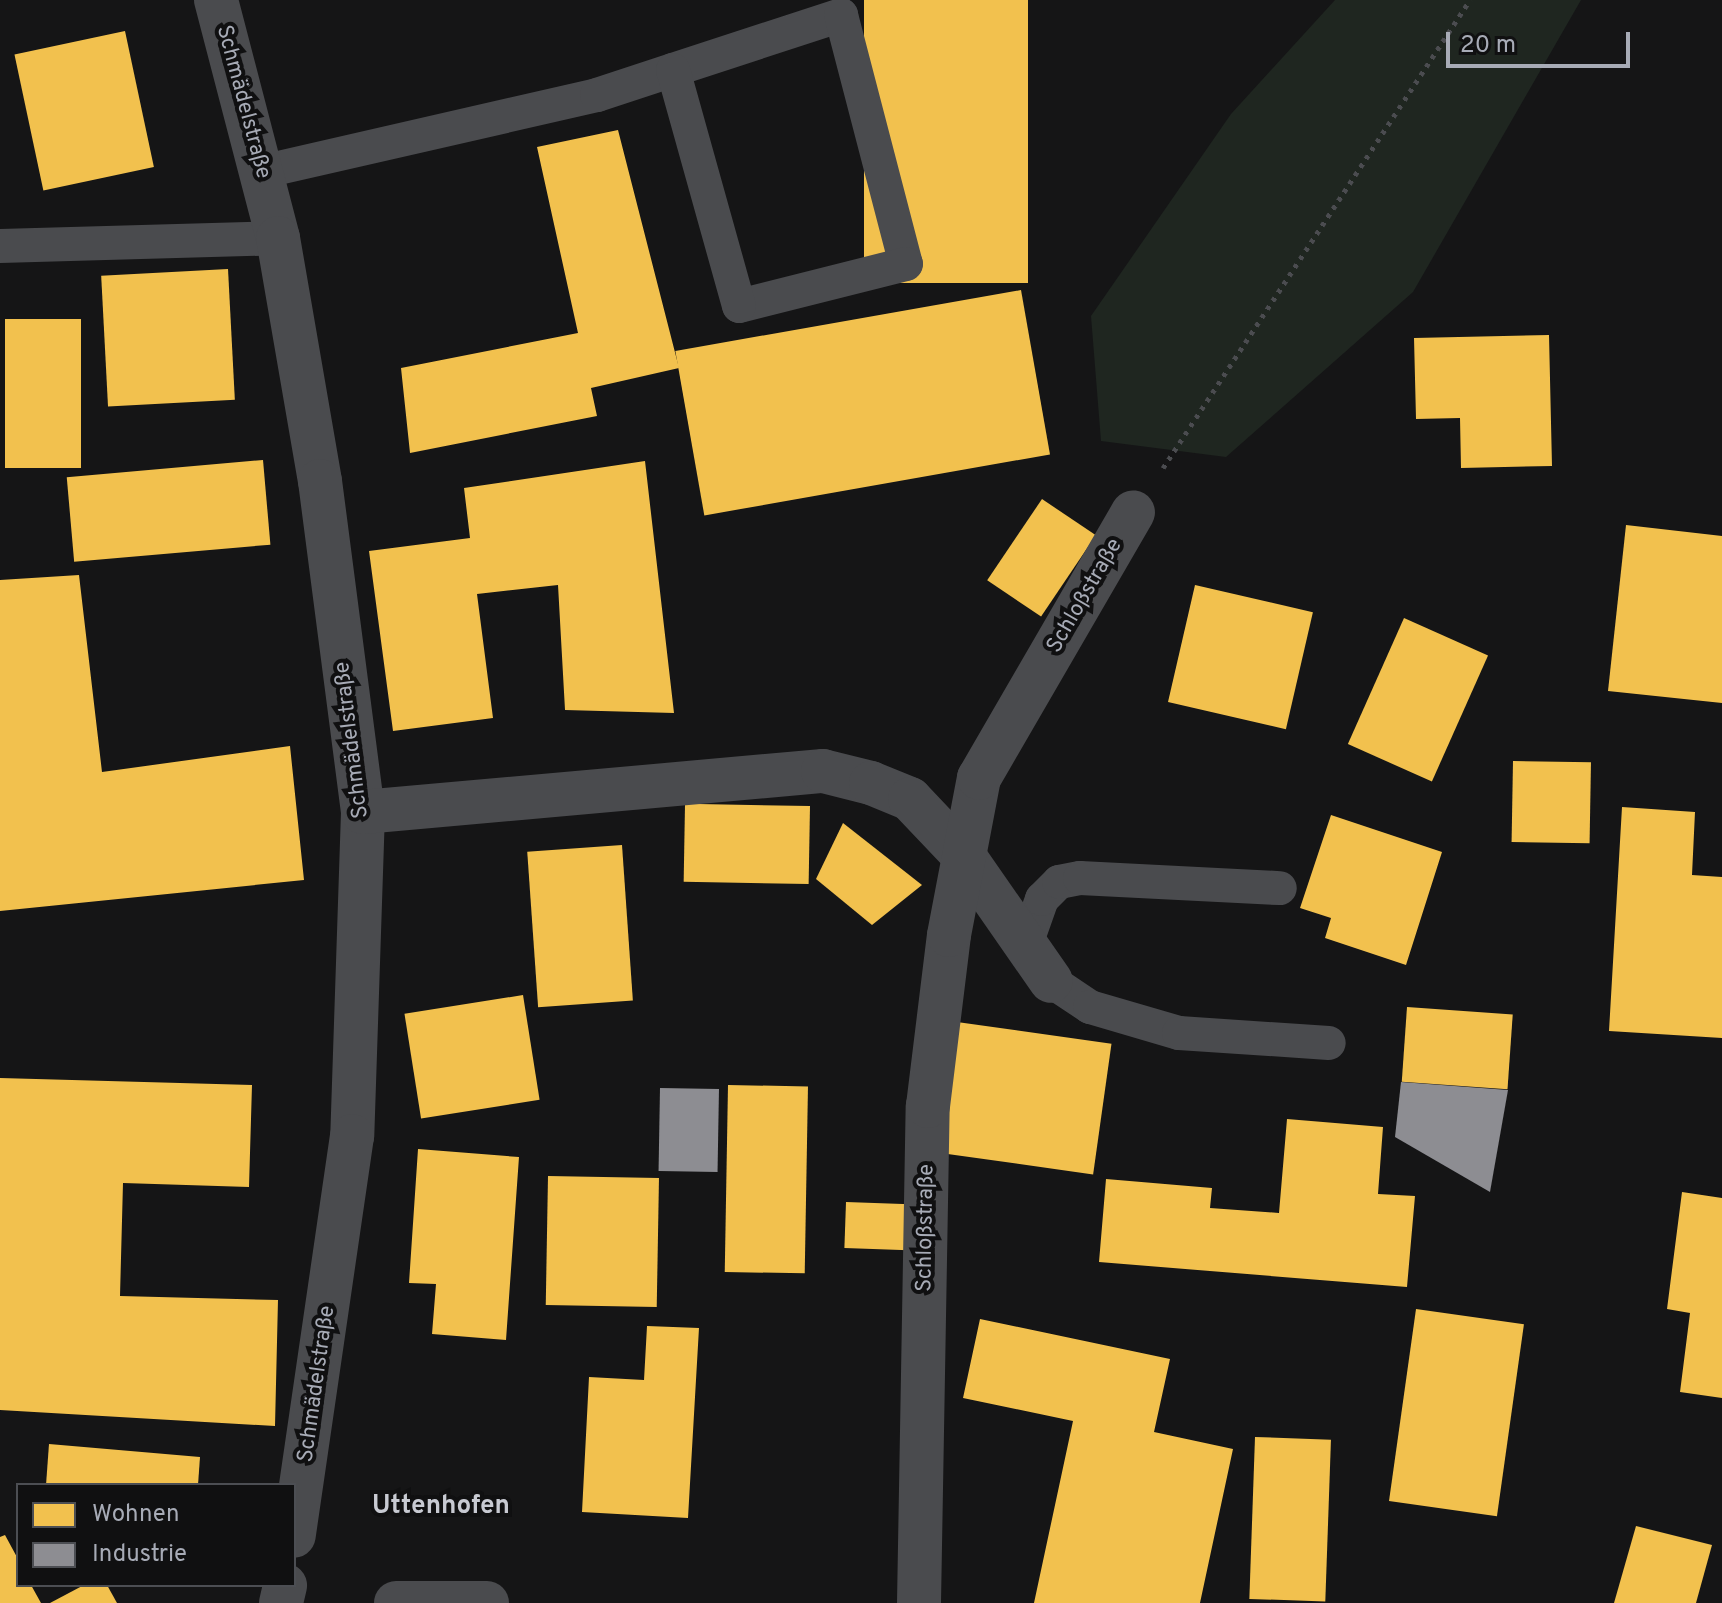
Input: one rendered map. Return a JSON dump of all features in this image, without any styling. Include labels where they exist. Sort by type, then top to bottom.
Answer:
[{"type":"street","name":"Schmädelstraße","points":[[216,0],[278,238],[320,481],[363,812],[352,1136],[296,1522]]},
{"type":"street","name":"Schloßstraße","points":[[919,1603],[928,1106],[949,935],[979,778],[1133,512]]},
{"type":"street","points":[[363,812],[823,771],[871,783],[910,799],[964,856],[1038,964]]},
{"type":"street","points":[[396,1603],[487,1603]]},
{"type":"lane","points":[[261,172],[597,95],[673,70],[841,15],[906,264],[739,306],[673,70]]},
{"type":"lane","points":[[0,246],[278,238]]},
{"type":"lane","points":[[1280,888],[1080,878],[1059,882],[1042,899],[1038,964],[1090,1007],[1179,1033],[1329,1043]]},
{"type":"path","points":[[1133,512],[1470,0]]},
{"type":"shaded area","points":[[1335,0],[1581,0],[1413,292],[1226,457],[1101,441],[1091,316],[1231,114]]},
{"type":"building: Wohnen","points":[[864,0],[1028,0],[1028,283],[864,283]]},
{"type":"building: Wohnen","points":[[125,31],[154,167],[43,190],[14,54]]},
{"type":"building: Wohnen","points":[[618,130],[679,368],[591,388],[597,416],[410,453],[401,368],[578,333],[537,147]]},
{"type":"building: Wohnen","points":[[228,269],[235,400],[108,406],[101,276]]},
{"type":"building: Wohnen","points":[[1021,290],[1050,454],[704,515],[675,351]]},
{"type":"building: Wohnen","points":[[5,319],[81,319],[81,468],[5,468]]},
{"type":"building: Wohnen","points":[[1549,335],[1552,466],[1461,468],[1460,418],[1416,419],[1414,338]]},
{"type":"building: Wohnen","points":[[263,460],[270,545],[74,562],[67,477]]},
{"type":"building: Wohnen","points":[[645,461],[674,713],[565,710],[558,585],[477,594],[493,718],[393,731],[369,551],[470,538],[464,488]]},
{"type":"building: Wohnen","points":[[1042,499],[1096,535],[1041,617],[987,580]]},
{"type":"building: Wohnen","points":[[1626,525],[1722,536],[1722,703],[1608,691]]},
{"type":"building: Wohnen","points":[[79,575],[102,772],[290,746],[304,880],[0,911],[0,580]]},
{"type":"building: Wohnen","points":[[1195,585],[1313,612],[1286,729],[1168,702]]},
{"type":"building: Wohnen","points":[[1404,618],[1488,655],[1432,781],[1348,744]]},
{"type":"building: Wohnen","points":[[1513,761],[1591,762],[1590,843],[1512,842]]},
{"type":"building: Wohnen","points":[[685,804],[810,806],[809,884],[684,882]]},
{"type":"building: Wohnen","points":[[1622,807],[1695,812],[1692,875],[1722,877],[1722,1038],[1609,1031]]},
{"type":"building: Wohnen","points":[[1331,815],[1442,852],[1406,965],[1325,938],[1331,918],[1300,908]]},
{"type":"building: Wohnen","points":[[843,823],[922,885],[872,925],[816,879]]},
{"type":"building: Wohnen","points":[[622,845],[633,1001],[538,1007],[527,852]]},
{"type":"building: Wohnen","points":[[523,995],[540,1100],[421,1118],[404,1014]]},
{"type":"building: Wohnen","points":[[1407,1007],[1513,1014],[1508,1089],[1402,1082]]},
{"type":"building: Wohnen","points":[[957,1022],[1111,1044],[1093,1174],[939,1153]]},
{"type":"building: Wohnen","points":[[0,1078],[252,1085],[249,1187],[123,1183],[120,1296],[278,1300],[275,1426],[0,1410]]},
{"type":"building: Wohnen","points":[[728,1085],[808,1086],[805,1273],[725,1272]]},
{"type":"building: Wohnen","points":[[1287,1119],[1383,1127],[1378,1194],[1415,1196],[1407,1287],[1099,1262],[1106,1179],[1212,1188],[1210,1208],[1279,1213]]},
{"type":"building: Wohnen","points":[[418,1149],[519,1157],[506,1340],[432,1334],[436,1284],[409,1283]]},
{"type":"building: Wohnen","points":[[548,1176],[659,1178],[657,1307],[546,1305]]},
{"type":"building: Wohnen","points":[[1682,1192],[1722,1198],[1722,1398],[1680,1392],[1690,1313],[1667,1309]]},
{"type":"building: Wohnen","points":[[846,1202],[910,1204],[908,1250],[844,1248]]},
{"type":"building: Wohnen","points":[[1416,1309],[1524,1324],[1497,1516],[1389,1501]]},
{"type":"building: Wohnen","points":[[980,1319],[1170,1359],[1154,1432],[1233,1449],[1200,1603],[1034,1603],[1073,1421],[963,1398]]},
{"type":"building: Wohnen","points":[[647,1326],[699,1328],[688,1518],[582,1512],[589,1377],[644,1380]]},
{"type":"building: Wohnen","points":[[1255,1437],[1331,1440],[1325,1602],[1249,1599]]},
{"type":"building: Wohnen","points":[[49,1444],[200,1457],[198,1483],[46,1483]]},
{"type":"building: Wohnen","points":[[1636,1526],[1712,1545],[1696,1603],[1614,1603]]},
{"type":"building: Wohnen","points":[[5,1535],[16,1555],[16,1587],[32,1587],[41,1603],[0,1603],[0,1537]]},
{"type":"building: Wohnen","points":[[80,1587],[108,1587],[117,1603],[50,1603]]},
{"type":"building: Industrie","points":[[1401,1082],[1508,1090],[1490,1192],[1395,1137]]},
{"type":"building: Industrie","points":[[660,1088],[719,1089],[718,1172],[659,1171]]},
{"type":"district","name":"Uttenhofen","points":[[441,1507]]}]
